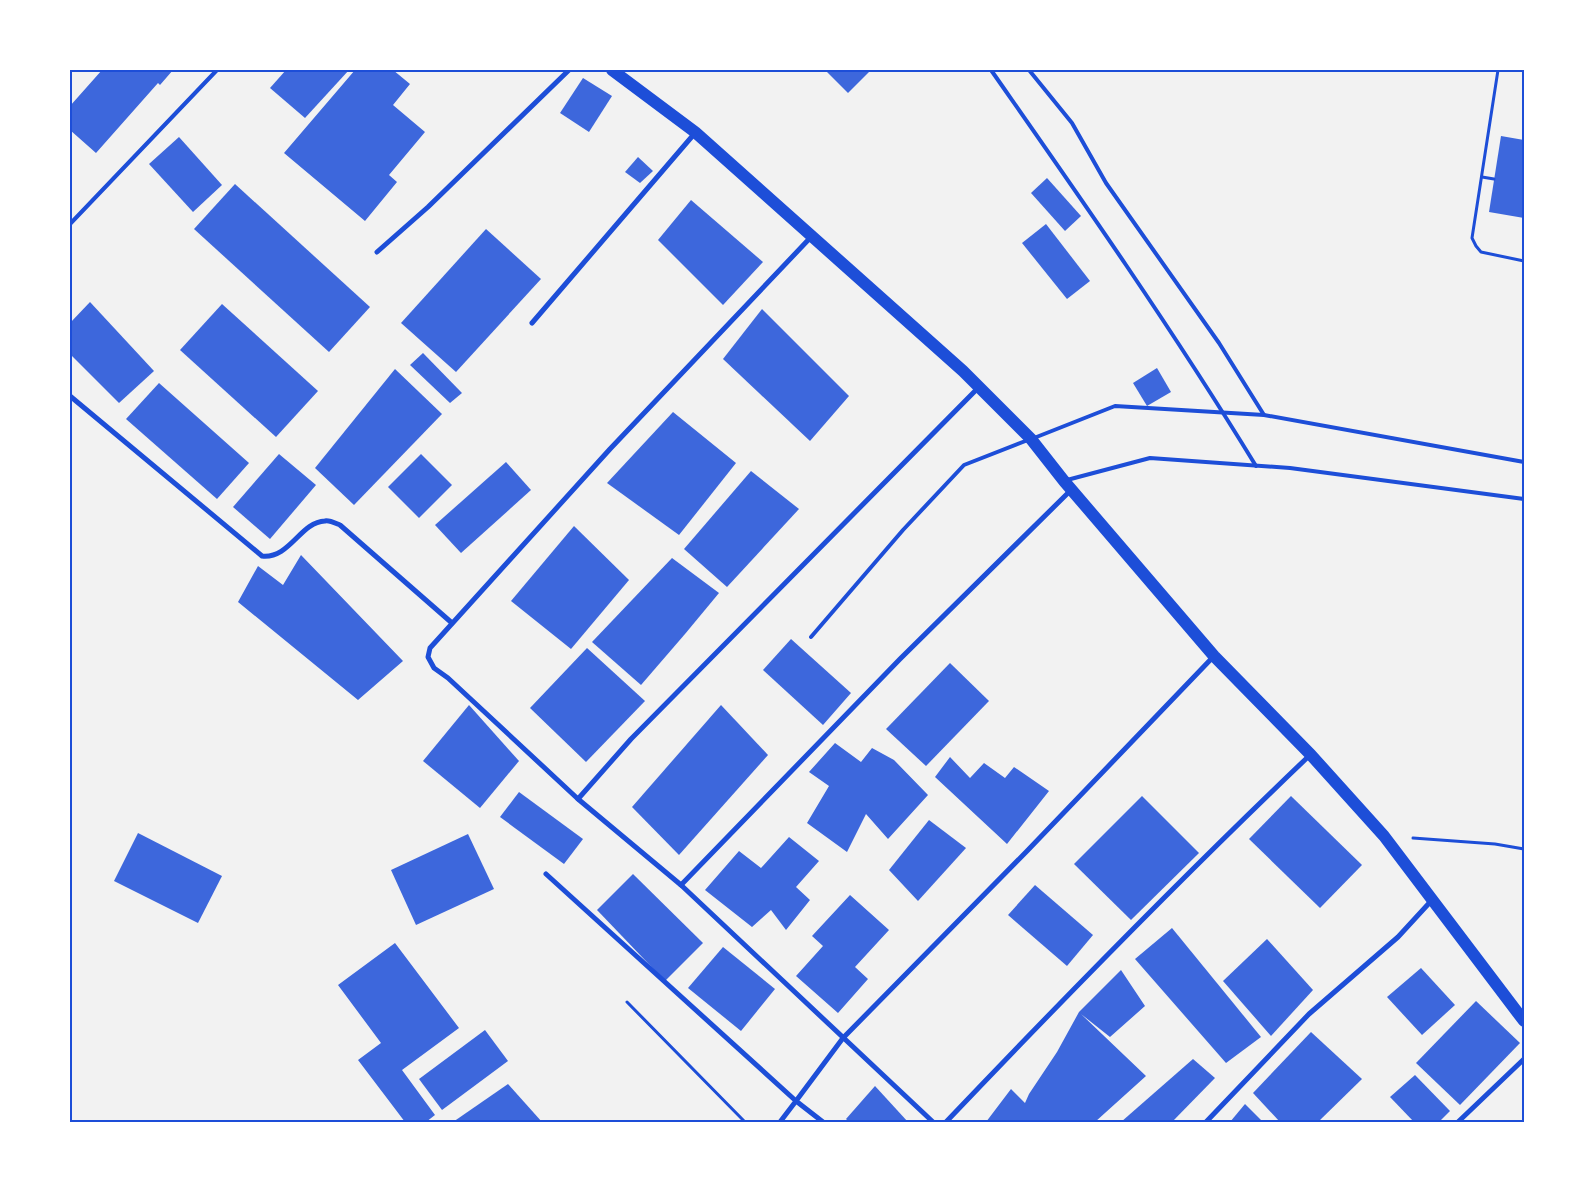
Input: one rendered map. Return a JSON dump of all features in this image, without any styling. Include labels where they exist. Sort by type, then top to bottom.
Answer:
[{"type":"main road","points":[[612,70],[695,132],[979,387],[1031,439],[1214,656],[1310,755],[1384,836],[1524,1021]]},
{"type":"street","points":[[377,252],[428,207],[568,70]]},
{"type":"street","points":[[532,323],[695,132]]},
{"type":"street","points":[[812,236],[655,400],[452,623],[430,648],[428,657],[434,668],[448,678],[578,799],[681,885],[932,1122]]},
{"type":"street","points":[[578,799],[631,739],[979,387]]},
{"type":"street","points":[[70,396],[262,556],[272,557],[280,553],[315,523],[326,520],[340,525],[452,623]]},
{"type":"street","points":[[681,885],[1068,485]]},
{"type":"street","points":[[780,1122],[843,1038],[1028,850],[1214,656]]},
{"type":"street","points":[[946,1122],[1110,950],[1310,755]]},
{"type":"street","points":[[546,874],[796,1101],[823,1122]]},
{"type":"street","points":[[1206,1122],[1309,1014],[1398,936],[1433,900]]},
{"type":"street","points":[[1458,1122],[1524,1059]]},
{"type":"lane","points":[[70,224],[217,70]]},
{"type":"lane","points":[[991,70],[1099,224],[1224,412],[1256,466]]},
{"type":"lane","points":[[1029,70],[1072,123],[1106,183],[1219,343],[1264,415]]},
{"type":"lane","points":[[811,637],[903,530],[964,465],[1115,406],[1264,415],[1524,462]]},
{"type":"lane","points":[[1068,485],[1150,458],[1290,468],[1524,498]]},
{"type":"path","points":[[1498,70],[1472,238],[1481,252],[1524,261]]},
{"type":"path","points":[[1482,177],[1494,179]]},
{"type":"path","points":[[1384,836],[1495,844],[1524,849]]},
{"type":"path","points":[[627,1002],[744,1122]]},
{"type":"building","points":[[102,70],[173,70],[160,85],[158,83],[96,153],[70,130],[70,106]]},
{"type":"building","points":[[286,70],[349,70],[305,118],[270,88]]},
{"type":"building","points":[[355,70],[393,70],[410,84],[393,105],[425,132],[389,175],[397,182],[365,221],[284,153]]},
{"type":"building","points":[[825,70],[867,70],[869,72],[848,93]]},
{"type":"building","points":[[583,78],[612,96],[589,132],[560,113]]},
{"type":"building","points":[[1501,136],[1524,140],[1524,218],[1489,212]]},
{"type":"building","points":[[179,137],[222,185],[193,212],[149,164]]},
{"type":"building","points":[[638,157],[653,171],[640,183],[625,172]]},
{"type":"building","points":[[1047,178],[1081,216],[1065,231],[1031,193]]},
{"type":"building","points":[[235,184],[370,307],[329,352],[194,229]]},
{"type":"building","points":[[691,200],[763,262],[723,305],[658,240]]},
{"type":"building","points":[[1046,224],[1090,281],[1067,299],[1022,243]]},
{"type":"building","points":[[486,229],[541,279],[456,372],[401,323]]},
{"type":"building","points":[[90,302],[154,371],[119,403],[70,354],[70,323]]},
{"type":"building","points":[[222,304],[318,391],[276,437],[180,350]]},
{"type":"building","points":[[762,309],[849,396],[810,441],[723,359]]},
{"type":"building","points":[[423,353],[462,393],[450,403],[410,365]]},
{"type":"building","points":[[1157,368],[1171,392],[1147,406],[1133,383]]},
{"type":"building","points":[[395,369],[442,414],[354,505],[315,468]]},
{"type":"building","points":[[159,383],[249,463],[217,499],[126,419]]},
{"type":"building","points":[[673,412],[736,463],[679,535],[607,483]]},
{"type":"building","points":[[279,454],[316,485],[270,539],[233,507]]},
{"type":"building","points":[[421,454],[452,485],[419,518],[388,487]]},
{"type":"building","points":[[506,462],[531,490],[461,553],[435,525]]},
{"type":"building","points":[[751,471],[799,509],[727,587],[684,549]]},
{"type":"building","points":[[574,526],[629,580],[571,649],[511,601]]},
{"type":"building","points":[[301,555],[403,661],[358,700],[238,602],[258,566],[283,585]]},
{"type":"building","points":[[672,558],[719,593],[641,685],[592,642]]},
{"type":"building","points":[[791,639],[851,693],[823,725],[763,670]]},
{"type":"building","points":[[587,648],[645,701],[586,762],[530,708]]},
{"type":"building","points":[[950,663],[989,701],[926,766],[886,729]]},
{"type":"building","points":[[469,705],[519,761],[480,808],[423,761]]},
{"type":"building","points":[[721,705],[768,755],[679,855],[632,807]]},
{"type":"building","points":[[835,743],[861,762],[872,748],[894,760],[928,795],[888,839],[866,814],[847,852],[807,823],[829,786],[809,772]]},
{"type":"building","points":[[950,757],[970,778],[984,763],[1005,778],[1014,767],[1049,791],[1007,844],[935,777]]},
{"type":"building","points":[[519,792],[583,839],[564,864],[500,817]]},
{"type":"building","points":[[1142,796],[1199,853],[1131,920],[1074,864]]},
{"type":"building","points":[[1291,796],[1362,865],[1320,908],[1249,839]]},
{"type":"building","points":[[929,820],[966,848],[918,901],[889,870]]},
{"type":"building","points":[[138,833],[222,876],[198,923],[114,881]]},
{"type":"building","points":[[468,834],[494,889],[416,925],[391,870]]},
{"type":"building","points":[[789,837],[819,861],[796,887],[810,900],[786,930],[771,910],[752,927],[705,890],[739,851],[761,868]]},
{"type":"building","points":[[633,874],[703,943],[665,981],[597,910]]},
{"type":"building","points":[[1035,885],[1093,935],[1067,966],[1008,915]]},
{"type":"building","points":[[850,895],[889,930],[855,967],[868,979],[838,1013],[796,976],[823,946],[812,936]]},
{"type":"building","points":[[1172,928],[1261,1037],[1226,1063],[1135,959]]},
{"type":"building","points":[[1267,939],[1313,990],[1271,1036],[1223,981]]},
{"type":"building","points":[[395,943],[459,1028],[402,1070],[435,1115],[426,1122],[405,1122],[358,1060],[381,1043],[338,985]]},
{"type":"building","points":[[723,947],[775,989],[741,1031],[688,988]]},
{"type":"building","points":[[1421,968],[1455,1005],[1422,1035],[1387,997]]},
{"type":"building","points":[[1121,970],[1145,1006],[1110,1037],[1081,1014],[1146,1076],[1095,1122],[986,1122],[1011,1089],[1025,1103],[1079,1012]]},
{"type":"building","points":[[1476,1001],[1520,1043],[1460,1105],[1416,1063]]},
{"type":"building","points":[[485,1030],[508,1061],[442,1110],[419,1079]]},
{"type":"building","points":[[1311,1032],[1362,1079],[1318,1122],[1280,1122],[1253,1093]]},
{"type":"building","points":[[1193,1059],[1215,1078],[1172,1122],[1121,1122]]},
{"type":"building","points":[[1415,1075],[1450,1111],[1439,1122],[1414,1122],[1390,1097]]},
{"type":"building","points":[[508,1084],[542,1122],[453,1122]]},
{"type":"building","points":[[875,1086],[908,1122],[849,1122],[846,1119]]},
{"type":"building","points":[[1245,1104],[1263,1122],[1230,1122]]}]
